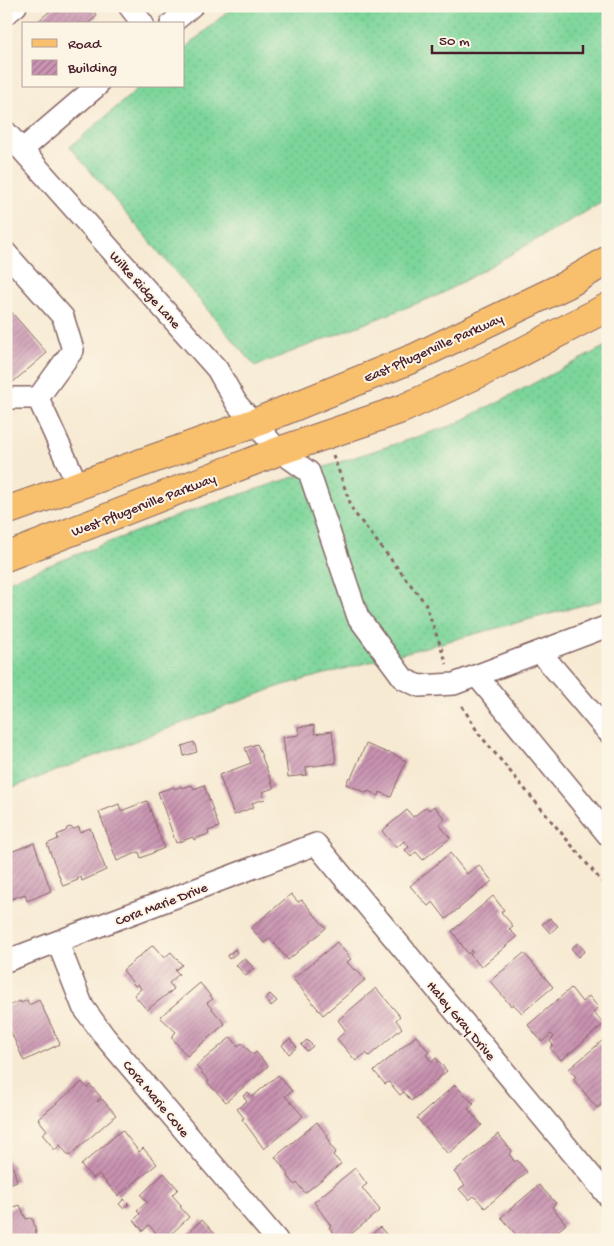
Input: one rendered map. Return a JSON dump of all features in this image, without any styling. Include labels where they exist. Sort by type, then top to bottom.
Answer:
[{"type":"main road","name":"East Pflugerville Parkway","points":[[254,423],[414,358],[566,285],[608,260]]},
{"type":"main road","points":[[279,451],[402,410],[493,367],[608,307]]},
{"type":"main road","points":[[6,511],[254,423]]},
{"type":"main road","name":"West Pflugerville Parkway","points":[[6,557],[279,451]]},
{"type":"street","points":[[6,14],[16,6]]},
{"type":"street","points":[[129,6],[141,22]]},
{"type":"street","points":[[173,22],[192,6]]},
{"type":"street","points":[[22,150],[95,88]]},
{"type":"street","name":"Wilke Ridge Lane","points":[[6,132],[217,369],[237,404],[279,451],[309,472],[358,617],[404,679],[419,686],[454,684],[540,652],[605,632]]},
{"type":"street","points":[[6,253],[64,317],[73,350],[38,398]]},
{"type":"street","points":[[6,398],[38,398]]},
{"type":"street","points":[[38,398],[78,486]]},
{"type":"street","points":[[540,652],[608,732]]},
{"type":"street","points":[[477,676],[608,835]]},
{"type":"street","name":"Cora Marie Drive","points":[[6,961],[316,844]]},
{"type":"street","name":"Haley Gray Drive","points":[[316,844],[608,1196]]},
{"type":"street","name":"Cora Marie Cove","points":[[58,942],[83,1008],[277,1240]]},
{"type":"path","points":[[333,455],[352,511],[425,603],[449,670]]},
{"type":"path","points":[[462,706],[478,734],[608,888]]},
{"type":"green space","points":[[234,6],[608,6],[608,199],[441,294],[255,366],[70,147],[139,88],[185,88],[185,48]]},
{"type":"green space","points":[[608,345],[608,597],[280,686],[6,790],[6,582],[184,513],[453,425]]},
{"type":"building","points":[[56,6],[90,6],[97,16],[90,22],[37,22]]},
{"type":"building","points":[[6,306],[47,353],[6,388]]},
{"type":"building","points":[[314,725],[315,734],[332,731],[336,763],[306,767],[307,775],[288,777],[283,737],[299,735],[298,727]]},
{"type":"building","points":[[194,742],[197,752],[184,756],[182,746]]},
{"type":"building","points":[[257,744],[274,788],[262,792],[265,799],[252,803],[254,807],[234,815],[219,775],[251,763],[245,748]]},
{"type":"building","points":[[366,744],[389,752],[406,761],[391,797],[380,792],[379,796],[368,791],[367,793],[346,784],[349,777],[351,778]]},
{"type":"building","points":[[192,785],[194,789],[204,785],[219,827],[208,831],[209,834],[194,840],[193,837],[176,843],[158,792],[174,787],[175,789],[181,786],[182,788]]},
{"type":"building","points":[[147,801],[164,848],[141,858],[139,852],[117,861],[99,812],[119,804],[121,811]]},
{"type":"building","points":[[434,806],[445,819],[439,824],[450,838],[423,860],[416,852],[411,857],[405,850],[409,847],[404,841],[396,848],[382,831],[407,810],[413,817],[426,807],[429,810]]},
{"type":"building","points":[[70,827],[74,829],[79,827],[80,832],[90,828],[106,870],[82,881],[81,877],[63,886],[47,844],[58,839],[57,835]]},
{"type":"building","points":[[34,843],[51,891],[27,901],[25,894],[6,901],[6,850],[8,853]]},
{"type":"building","points":[[450,853],[467,874],[479,865],[492,881],[446,919],[433,902],[428,906],[410,886]]},
{"type":"building","points":[[291,894],[298,902],[302,900],[326,928],[288,960],[270,938],[264,943],[251,928]]},
{"type":"building","points":[[493,896],[504,910],[501,912],[513,926],[509,929],[517,937],[481,967],[470,954],[473,952],[472,950],[468,954],[452,931]]},
{"type":"building","points":[[550,918],[558,926],[550,933],[542,924]]},
{"type":"building","points":[[337,942],[351,959],[347,962],[365,980],[323,1015],[293,979]]},
{"type":"building","points":[[578,943],[585,951],[578,957],[571,948]]},
{"type":"building","points":[[153,945],[164,958],[171,952],[182,965],[175,970],[179,974],[169,983],[174,989],[147,1010],[134,995],[141,989],[138,984],[135,986],[123,970]]},
{"type":"building","points":[[235,949],[237,953],[229,959],[227,956]]},
{"type":"building","points":[[524,953],[553,987],[522,1013],[513,1004],[511,1006],[490,981]]},
{"type":"building","points":[[244,958],[254,968],[246,976],[236,965]]},
{"type":"building","points":[[200,983],[213,999],[207,1003],[225,1024],[187,1056],[171,1037],[176,1032],[160,1017]]},
{"type":"building","points":[[376,988],[400,1016],[396,1020],[402,1028],[369,1056],[366,1053],[356,1061],[337,1039],[346,1031],[338,1020]]},
{"type":"building","points":[[571,988],[582,1002],[589,996],[598,1007],[593,1012],[604,1024],[561,1060],[550,1048],[553,1045],[550,1041],[554,1037],[551,1034],[542,1042],[528,1025]]},
{"type":"building","points":[[270,994],[277,1001],[271,1006],[265,999]]},
{"type":"building","points":[[27,1000],[29,1005],[39,1000],[60,1044],[24,1061],[6,1021],[6,1007]]},
{"type":"building","points":[[416,1036],[429,1052],[426,1055],[432,1062],[436,1058],[447,1071],[411,1101],[404,1092],[400,1095],[389,1082],[385,1084],[374,1071]]},
{"type":"building","points":[[608,1036],[608,1099],[597,1108],[573,1079],[576,1077],[569,1069]]},
{"type":"building","points":[[231,1037],[238,1046],[242,1043],[253,1055],[256,1052],[268,1066],[226,1102],[207,1082],[209,1081],[196,1066]]},
{"type":"building","points":[[290,1039],[297,1047],[289,1054],[282,1045]]},
{"type":"building","points":[[307,1040],[313,1046],[307,1051],[301,1045]]},
{"type":"building","points":[[278,1075],[292,1091],[285,1096],[303,1116],[264,1149],[237,1109],[247,1101],[243,1096],[248,1092],[252,1097]]},
{"type":"building","points":[[82,1082],[87,1088],[90,1085],[101,1097],[97,1101],[102,1099],[116,1115],[69,1156],[60,1145],[55,1150],[42,1134],[47,1130],[38,1119]]},
{"type":"building","points":[[455,1085],[474,1104],[468,1109],[482,1125],[448,1154],[417,1118]]},
{"type":"building","points":[[317,1122],[328,1136],[330,1145],[336,1152],[333,1155],[341,1164],[305,1193],[297,1183],[295,1185],[275,1157]]},
{"type":"building","points":[[122,1130],[139,1152],[143,1148],[157,1164],[118,1196],[99,1174],[93,1179],[81,1165]]},
{"type":"building","points":[[498,1134],[512,1151],[509,1154],[515,1162],[517,1160],[527,1172],[485,1208],[474,1196],[469,1200],[459,1189],[465,1185],[454,1172]]},
{"type":"building","points":[[6,1156],[9,1163],[12,1164],[17,1181],[6,1185]]},
{"type":"building","points":[[355,1168],[367,1184],[362,1188],[380,1210],[344,1240],[339,1240],[314,1202]]},
{"type":"building","points":[[164,1173],[178,1189],[172,1195],[189,1217],[165,1240],[162,1240],[149,1225],[143,1231],[134,1220],[140,1214],[137,1211],[147,1202],[141,1195]]},
{"type":"building","points":[[539,1185],[556,1203],[552,1207],[566,1224],[547,1240],[516,1240],[519,1238],[501,1217]]},
{"type":"building","points":[[124,1199],[129,1204],[123,1208],[119,1204]]},
{"type":"building","points":[[20,1205],[26,1219],[30,1218],[33,1220],[37,1237],[32,1240],[6,1240],[6,1210]]},
{"type":"building","points":[[202,1220],[221,1240],[179,1240]]},
{"type":"building","points":[[380,1227],[391,1240],[365,1240]]}]
